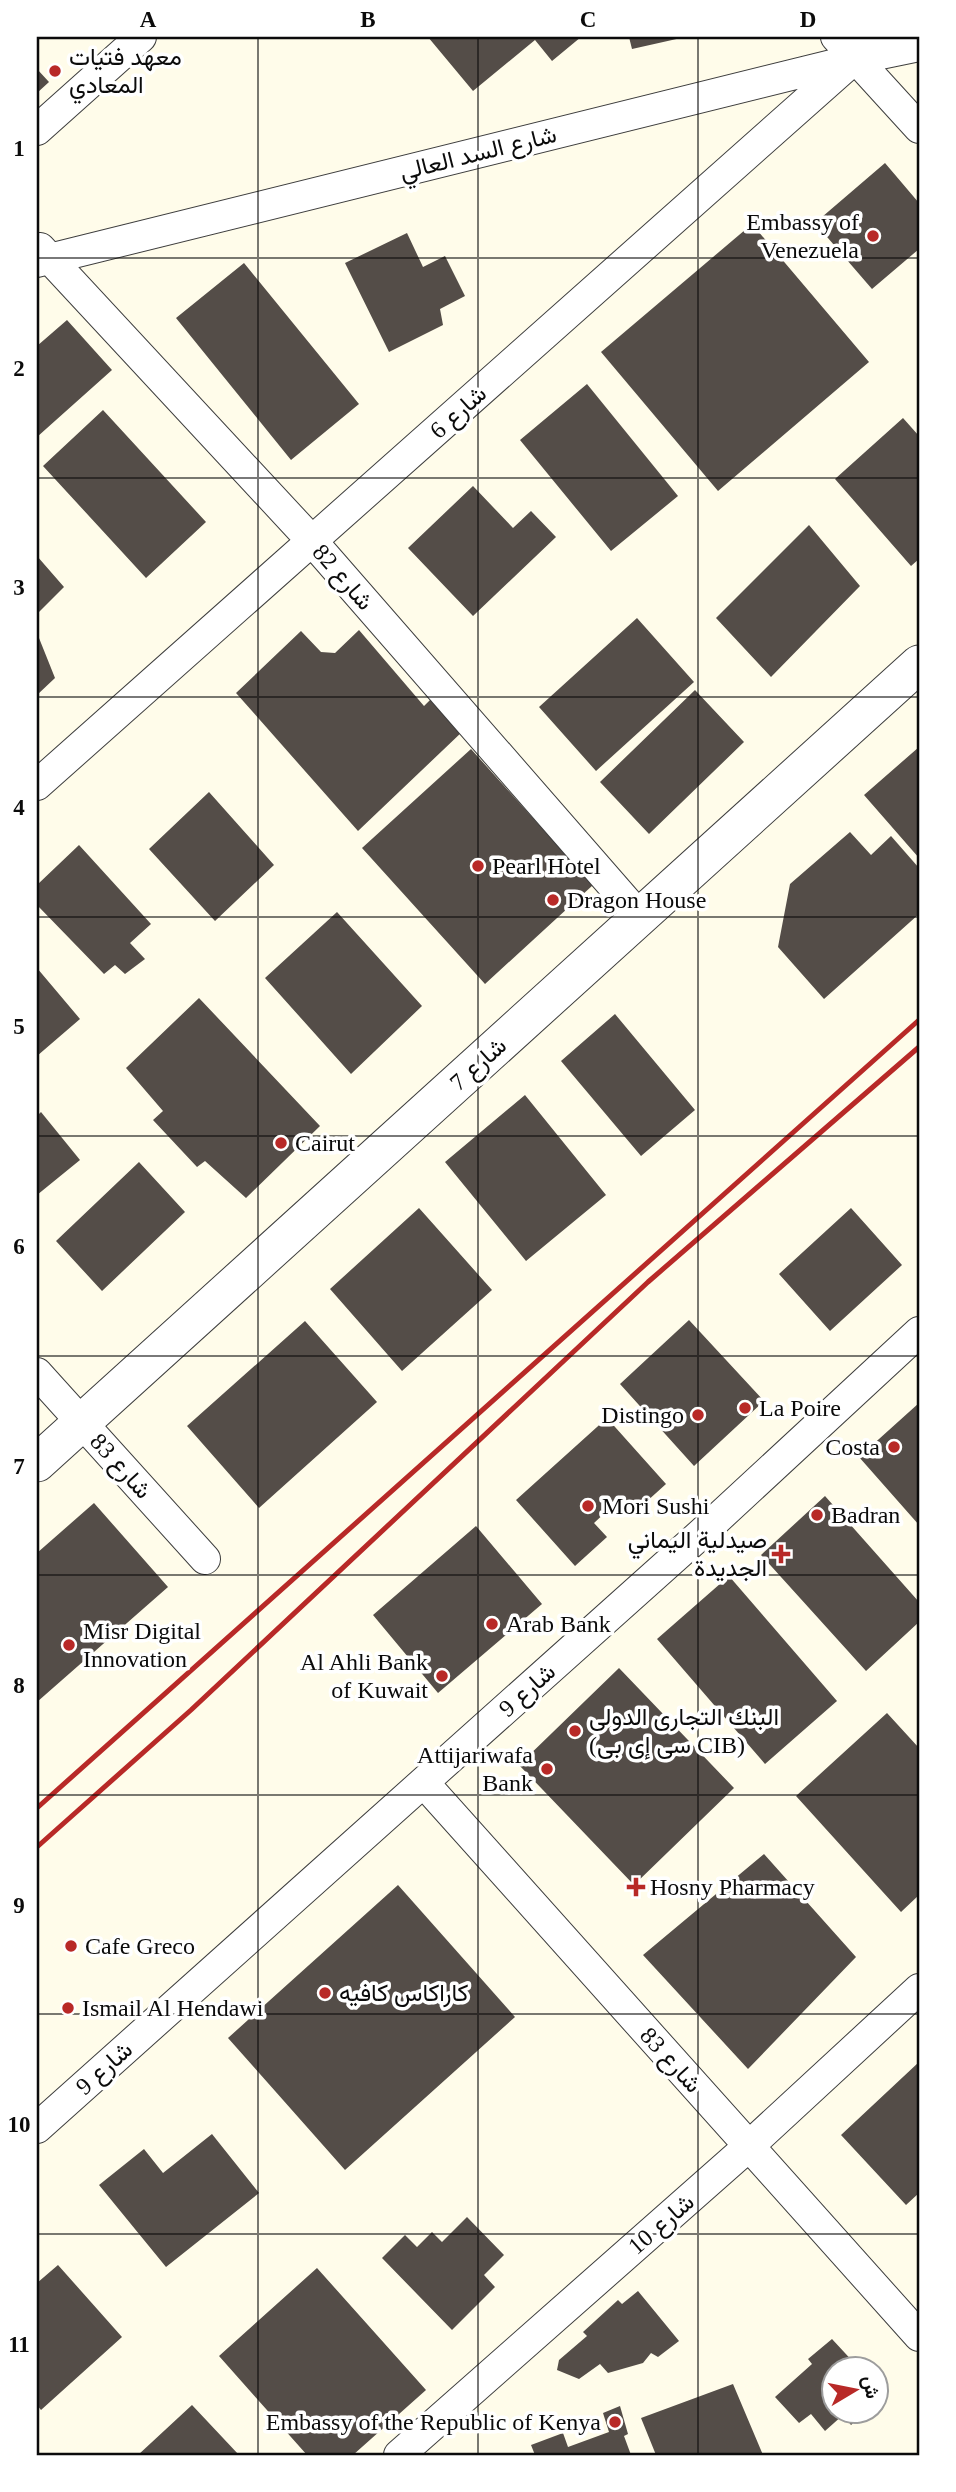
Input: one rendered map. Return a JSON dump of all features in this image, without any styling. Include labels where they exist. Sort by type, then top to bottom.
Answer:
[{"type":"street","points":[[37,130],[141,37]]},
{"type":"street","points":[[836,37],[919,128]]},
{"type":"street","name":"شارع 6","points":[[37,785],[879,37]]},
{"type":"street","name":"شارع السد العالي","points":[[41,255],[919,46]]},
{"type":"street","name":"شارع 82","points":[[41,255],[312,541],[640,917]]},
{"type":"street","name":"شارع 7","points":[[37,1463],[919,664]]},
{"type":"street","name":"شارع 9","points":[[37,2129],[703,1532],[919,1332]]},
{"type":"street","name":"شارع 83","points":[[37,1373],[205,1559]]},
{"type":"street","name":"شارع 83","points":[[424,1783],[919,2336]]},
{"type":"street","name":"شارع 10","points":[[399,2455],[749,2146],[919,1989]]},
{"type":"building","points":[[428,37],[581,37],[552,61],[535,40],[473,91]]},
{"type":"building","points":[[629,37],[681,37],[681,38],[632,49]]},
{"type":"building","points":[[37,69],[49,82],[37,93]]},
{"type":"building","name":"Embassy of Venezuela","points":[[885,163],[919,203],[919,249],[872,289],[815,223]]},
{"type":"building","points":[[752,224],[869,362],[718,491],[601,352]]},
{"type":"building","points":[[407,233],[423,267],[445,256],[465,296],[440,309],[443,325],[389,352],[345,263]]},
{"type":"building","points":[[244,263],[359,404],[291,460],[176,318]]},
{"type":"building","points":[[67,320],[112,370],[37,437],[37,346]]},
{"type":"building","points":[[587,384],[678,496],[611,551],[520,440]]},
{"type":"building","points":[[103,410],[206,522],[146,578],[43,466]]},
{"type":"building","points":[[903,418],[919,436],[919,559],[911,566],[835,479]]},
{"type":"building","points":[[473,486],[513,528],[531,511],[556,537],[473,616],[408,548]]},
{"type":"building","points":[[809,525],[860,586],[771,677],[716,618]]},
{"type":"building","points":[[37,556],[64,587],[37,614]]},
{"type":"building","points":[[637,618],[694,682],[596,771],[539,707]]},
{"type":"building","points":[[359,630],[424,706],[434,696],[463,731],[358,831],[236,693],[301,631],[321,652],[335,653]]},
{"type":"building","points":[[37,633],[55,678],[37,695]]},
{"type":"building","points":[[695,690],[744,742],[649,834],[600,782]]},
{"type":"building","points":[[919,747],[919,858],[864,795]]},
{"type":"building","name":"Pearl Hotel","points":[[471,749],[593,885],[485,984],[362,848]]},
{"type":"building","points":[[209,792],[274,865],[215,921],[149,849]]},
{"type":"building","points":[[850,832],[871,855],[891,836],[919,868],[919,914],[824,999],[778,947],[790,884]]},
{"type":"building","points":[[79,845],[151,924],[130,943],[145,959],[125,974],[115,965],[104,974],[37,905],[37,885]]},
{"type":"building","points":[[337,912],[422,1006],[351,1074],[265,978]]},
{"type":"building","points":[[37,968],[80,1019],[37,1056]]},
{"type":"building","points":[[199,998],[320,1126],[246,1198],[205,1161],[197,1167],[153,1120],[163,1111],[126,1068]]},
{"type":"building","points":[[615,1014],[695,1110],[641,1156],[561,1061]]},
{"type":"building","points":[[525,1095],[606,1195],[526,1261],[445,1162]]},
{"type":"building","points":[[41,1112],[80,1160],[37,1195],[37,1116]]},
{"type":"building","points":[[139,1162],[185,1212],[102,1291],[56,1241]]},
{"type":"building","points":[[419,1208],[492,1290],[402,1371],[330,1289]]},
{"type":"building","points":[[851,1208],[902,1265],[830,1331],[779,1274]]},
{"type":"building","points":[[689,1320],[764,1401],[694,1466],[620,1384]]},
{"type":"building","points":[[305,1321],[377,1402],[259,1508],[187,1426]]},
{"type":"building","points":[[919,1403],[919,1525],[859,1457]]},
{"type":"building","points":[[607,1418],[666,1484],[635,1512],[622,1497],[594,1523],[607,1537],[575,1566],[516,1500]]},
{"type":"building","points":[[825,1496],[919,1602],[919,1622],[866,1671],[761,1555]]},
{"type":"building","name":"Misr Digital Innovation","points":[[94,1503],[168,1587],[37,1702],[37,1553]]},
{"type":"building","points":[[476,1526],[542,1604],[438,1693],[373,1615]]},
{"type":"building","points":[[729,1576],[837,1701],[765,1764],[657,1639]]},
{"type":"building","points":[[619,1668],[734,1788],[634,1885],[519,1765]]},
{"type":"building","points":[[887,1713],[919,1748],[919,1895],[901,1912],[796,1796]]},
{"type":"building","points":[[764,1854],[856,1957],[748,2069],[643,1955]]},
{"type":"building","points":[[398,1885],[515,2017],[345,2170],[228,2038]]},
{"type":"building","points":[[919,2062],[919,2193],[906,2205],[841,2135]]},
{"type":"building","points":[[212,2134],[259,2193],[166,2267],[99,2185],[144,2149],[163,2173]]},
{"type":"building","points":[[467,2217],[504,2255],[484,2275],[495,2287],[452,2330],[382,2258],[405,2235],[417,2247],[432,2232],[442,2242]]},
{"type":"building","points":[[58,2265],[122,2337],[41,2410],[37,2405],[37,2283]]},
{"type":"building","points":[[317,2268],[426,2390],[353,2455],[307,2455],[219,2356]]},
{"type":"building","points":[[638,2291],[679,2341],[658,2357],[651,2353],[643,2363],[608,2373],[600,2364],[579,2379],[557,2370],[559,2360],[587,2336],[583,2332],[618,2300],[622,2304]]},
{"type":"building","points":[[832,2339],[848,2356],[820,2356],[820,2425],[811,2414],[799,2423],[775,2397],[812,2364],[808,2359]]},
{"type":"building","points":[[733,2384],[763,2455],[656,2455],[641,2418]]},
{"type":"building","points":[[192,2405],[239,2455],[138,2455]]},
{"type":"building","name":"Embassy of the Republic of Kenya","points":[[620,2406],[628,2434],[624,2436],[631,2455],[535,2455],[531,2445],[563,2433],[568,2447],[609,2432],[603,2413]]},
{"type":"railway","points":[[37,1808],[919,1020]]},
{"type":"railway","points":[[37,1847],[191,1710],[648,1282],[919,1047]]},
{"type":"place","name":"معهد فتيات المعادي","points":[[55,71]]},
{"type":"place","name":"Embassy of Venezuela","points":[[873,236]]},
{"type":"place","name":"Pearl Hotel","points":[[478,866]]},
{"type":"place","name":"Dragon House","points":[[553,900]]},
{"type":"place","name":"Cairut","points":[[281,1143]]},
{"type":"place","name":"La Poire","points":[[745,1408]]},
{"type":"place","name":"Distingo","points":[[698,1415]]},
{"type":"place","name":"Costa","points":[[894,1447]]},
{"type":"place","name":"Mori Sushi","points":[[588,1506]]},
{"type":"place","name":"Badran","points":[[817,1515]]},
{"type":"place","name":"صيدلية اليماني الجديدة","points":[[781,1554]]},
{"type":"place","name":"Arab Bank","points":[[492,1624]]},
{"type":"place","name":"Misr Digital Innovation","points":[[69,1645]]},
{"type":"place","name":"Al Ahli Bank of Kuwait","points":[[442,1676]]},
{"type":"place","name":"البنك التجارى الدولى (سى إى بى CIB)","points":[[575,1731]]},
{"type":"place","name":"Attijariwafa Bank","points":[[547,1769]]},
{"type":"place","name":"Hosny Pharmacy","points":[[636,1887]]},
{"type":"place","name":"Cafe Greco","points":[[71,1946]]},
{"type":"place","name":"كاراكاس كافيه","points":[[325,1993]]},
{"type":"place","name":"Ismail Al Hendawi","points":[[68,2008]]},
{"type":"place","name":"Embassy of the Republic of Kenya","points":[[615,2422]]}]
